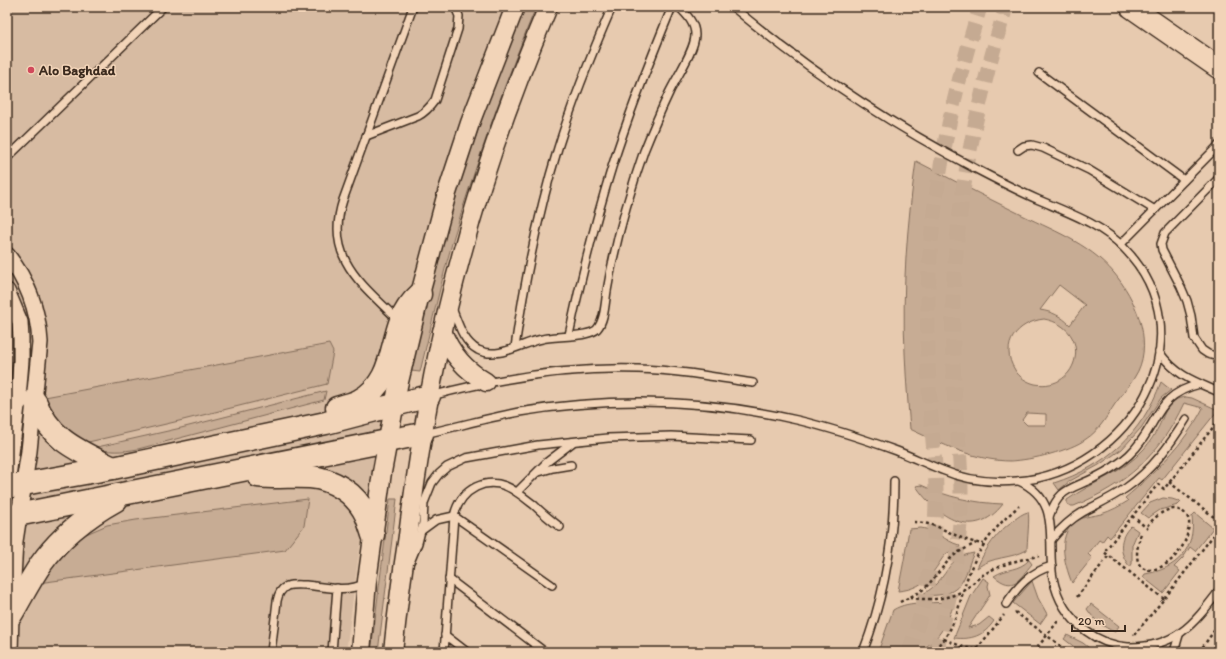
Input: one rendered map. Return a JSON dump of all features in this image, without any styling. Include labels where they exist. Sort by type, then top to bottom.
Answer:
[{"type":"main road","points":[[1131,7],[1219,68]]},
{"type":"main road","points":[[282,432],[311,416],[360,400],[374,390],[380,383],[388,367],[400,322],[408,307],[420,294]]},
{"type":"main road","points":[[12,486],[113,468],[326,423],[429,396]]},
{"type":"main road","points":[[20,404],[38,409],[48,425],[61,439],[75,449],[113,468]]},
{"type":"main road","points":[[13,516],[422,434]]},
{"type":"main road","points":[[231,473],[265,477],[310,477],[330,482],[339,486],[355,499],[366,516],[373,536]]},
{"type":"main road","points":[[11,615],[42,563],[68,534],[98,510],[133,492]]},
{"type":"street","points":[[360,652],[367,581],[387,442],[394,405],[420,294],[447,193],[470,123],[515,7]]},
{"type":"street","points":[[393,652],[422,434],[442,331],[476,204],[503,122],[548,7]]},
{"type":"street","points":[[7,255],[25,281],[31,294],[38,320],[40,342],[20,404]]},
{"type":"street","points":[[7,291],[20,322],[21,339],[20,404],[12,486],[15,541],[10,652]]},
{"type":"street","points":[[442,331],[446,342],[460,362],[472,373],[486,382]]},
{"type":"lane","points":[[7,158],[163,7]]},
{"type":"lane","points":[[400,322],[352,273],[339,244],[338,233],[340,211],[413,7]]},
{"type":"lane","points":[[366,136],[418,116],[432,105],[435,100],[458,29],[459,16],[455,7]]},
{"type":"lane","points":[[515,347],[532,246],[554,162],[574,100],[592,52],[612,7]]},
{"type":"lane","points":[[569,335],[581,278],[613,166],[631,110],[672,7]]},
{"type":"lane","points":[[450,301],[464,337],[479,351],[493,354],[507,351],[542,339],[569,335],[587,335],[593,332],[601,323],[610,271],[634,180],[668,93],[694,40],[693,23],[679,7]]},
{"type":"lane","points":[[422,434],[511,414],[558,407],[637,402],[685,404],[740,410],[795,420],[833,429],[908,455],[944,472],[962,477],[1000,482],[1037,478],[1073,467],[1106,445],[1121,431],[1133,416],[1144,399],[1152,381],[1159,352],[1159,322],[1153,294],[1140,267],[1121,244],[1102,229],[1091,223],[1026,195],[974,168],[880,114],[799,60],[733,7]]},
{"type":"lane","points":[[1039,73],[1184,180]]},
{"type":"lane","points":[[1018,150],[1028,145],[1040,146],[1089,170],[1155,210]]},
{"type":"lane","points":[[1121,244],[1219,145]]},
{"type":"lane","points":[[1219,178],[1165,233],[1161,244],[1163,256],[1175,274],[1187,302],[1191,316],[1194,338],[1197,345],[1208,354],[1219,357]]},
{"type":"lane","points":[[1159,352],[1177,372],[1188,379],[1217,389]]},
{"type":"lane","points":[[429,396],[486,382],[524,375],[600,369],[639,369],[677,372],[715,376],[753,383]]},
{"type":"lane","points":[[1049,517],[1055,502],[1066,491],[1073,486],[1107,472],[1129,455],[1147,433],[1159,411],[1169,399],[1181,390],[1200,384]]},
{"type":"lane","points":[[1051,540],[1060,529],[1082,512],[1111,497],[1141,476],[1166,449],[1186,419]]},
{"type":"lane","points":[[402,576],[414,554],[421,531],[424,503],[427,493],[439,474],[456,461],[471,456],[530,446],[608,438],[670,436],[751,440]]},
{"type":"lane","points":[[517,492],[547,462],[573,442]]},
{"type":"lane","points":[[535,474],[553,468],[571,465]]},
{"type":"lane","points":[[863,652],[879,604],[886,569],[892,527],[894,481]]},
{"type":"lane","points":[[1019,481],[1038,495],[1049,517],[1053,578],[1058,595],[1072,619],[1080,627],[1097,638],[1128,649],[1159,644],[1179,635],[1195,622],[1219,591]]},
{"type":"lane","points":[[444,652],[454,516],[456,508],[465,495],[478,486],[494,483],[509,487],[560,527]]},
{"type":"lane","points":[[421,531],[436,520],[454,516],[552,585]]},
{"type":"lane","points":[[1008,606],[1018,586],[1025,579],[1042,569],[1052,566]]},
{"type":"lane","points":[[449,579],[546,652]]},
{"type":"lane","points":[[271,652],[276,601],[281,590],[286,586],[298,585],[336,588],[354,587],[367,581]]},
{"type":"lane","points":[[332,652],[336,588]]},
{"type":"lane","points":[[445,635],[467,652]]},
{"type":"lane","points":[[1174,652],[1179,635]]},
{"type":"path","points":[[1164,599],[1104,552],[1158,484],[1164,489],[1219,420]]},
{"type":"path","points":[[1169,482],[1219,522]]},
{"type":"path","points":[[928,652],[944,639],[957,616],[962,591],[971,567],[984,544],[1000,523],[1019,506]]},
{"type":"path","points":[[1132,516],[1147,528],[1155,518],[1170,509],[1180,510],[1189,521],[1188,534],[1182,550],[1170,561],[1156,569],[1147,570],[1140,566],[1138,562],[1137,550],[1141,534]]},
{"type":"path","points":[[914,522],[933,524],[958,537],[984,544]]},
{"type":"path","points":[[1133,636],[1164,599],[1219,528]]},
{"type":"path","points":[[900,602],[910,598],[928,585],[949,560],[957,553],[976,543]]},
{"type":"path","points":[[910,598],[937,599],[950,596],[962,591],[986,573],[1000,566],[1014,561],[1052,553]]},
{"type":"path","points":[[1076,597],[1109,555]]},
{"type":"path","points":[[976,649],[1008,606],[1069,652]]},
{"type":"path","points":[[1034,652],[1059,620]]},
{"type":"path","points":[[1199,652],[1219,624]]},
{"type":"path","points":[[944,639],[956,645],[989,652]]},
{"type":"shaded area","points":[[7,7],[504,7],[476,77],[431,213],[397,341],[358,559],[346,652],[7,652]]},
{"type":"shaded area","points":[[524,7],[536,7],[482,149],[463,207],[445,270],[420,372],[411,371],[427,301],[454,204],[482,119]]},
{"type":"shaded area","points":[[916,161],[1081,245],[1104,262],[1122,283],[1129,294],[1140,319],[1144,346],[1142,359],[1138,371],[1130,384],[1099,428],[1091,436],[1061,451],[1029,459],[1011,461],[985,458],[959,451],[910,429],[905,362],[904,305],[906,257]],"holes":[[[1059,285],[1085,305],[1070,325],[1056,315],[1040,310]],[[1044,319],[1060,325],[1070,334],[1075,346],[1075,358],[1071,369],[1062,378],[1050,384],[1035,384],[1026,381],[1017,373],[1011,361],[1009,352],[1013,336],[1019,330],[1034,321]],[[1027,413],[1046,414],[1046,425],[1027,425],[1022,420]]]},
{"type":"shaded area","points":[[329,344],[333,352],[327,384],[84,443],[62,423],[45,397]]},
{"type":"shaded area","points":[[1161,382],[1171,390],[1161,398],[1141,428],[1122,449],[1099,465],[1070,481],[1059,490],[1054,483],[1073,476],[1090,467],[1120,446],[1144,417]]},
{"type":"shaded area","points":[[326,391],[324,400],[138,449],[115,451],[93,448],[181,428]]},
{"type":"shaded area","points":[[1180,398],[1192,398],[1218,410],[1162,480],[1159,478],[1110,538],[1107,535],[1102,542],[1099,540],[1088,554],[1092,558],[1072,583],[1064,557],[1064,539],[1072,524],[1082,518],[1101,514],[1119,507],[1128,501],[1125,498],[1168,457],[1196,421],[1203,408],[1184,403],[1164,438],[1140,466],[1126,478],[1110,488],[1074,506],[1067,504],[1067,500],[1127,465],[1144,449],[1152,438],[1171,403]]},
{"type":"shaded area","points":[[921,485],[961,499],[1003,504],[992,515],[980,522],[968,523],[956,521],[934,507],[916,486]]},
{"type":"shaded area","points":[[1163,498],[1181,502],[1178,505],[1160,510],[1148,518],[1141,513],[1150,503]]},
{"type":"shaded area","points":[[308,499],[304,526],[285,550],[38,583],[52,560],[84,535],[107,525],[136,520]]},
{"type":"shaded area","points":[[390,499],[397,499],[378,652],[371,652]]},
{"type":"shaded area","points":[[1028,512],[1029,524],[1027,550],[1015,555],[989,561],[977,568],[984,554],[997,535],[1022,514]]},
{"type":"shaded area","points":[[1195,513],[1213,528],[1195,551],[1190,547],[1183,558],[1174,567],[1180,571],[1163,593],[1143,577],[1145,574],[1166,567],[1182,556],[1191,538],[1192,516]]},
{"type":"shaded area","points":[[1131,526],[1138,531],[1132,545],[1132,564],[1130,567],[1126,562],[1122,551],[1122,541]]},
{"type":"shaded area","points":[[921,528],[931,531],[959,545],[960,547],[946,554],[935,570],[922,583],[913,588],[898,591],[909,529]]},
{"type":"shaded area","points":[[974,553],[963,580],[955,589],[945,594],[921,595],[941,579],[951,564],[960,557]]},
{"type":"shaded area","points":[[1029,560],[1032,564],[1016,582],[1011,584],[1007,583],[994,576],[1017,568]]},
{"type":"shaded area","points":[[983,578],[989,582],[988,586],[990,595],[968,628],[979,625],[989,617],[994,621],[986,630],[977,636],[954,638],[971,596]]},
{"type":"shaded area","points":[[1032,581],[1038,598],[1047,614],[1040,624],[1013,603]]},
{"type":"shaded area","points":[[951,601],[954,603],[945,625],[930,644],[913,653],[878,652],[893,610],[914,603]]},
{"type":"shaded area","points":[[1091,604],[1119,626],[1115,632],[1107,628],[1093,617],[1087,609]]},
{"type":"shaded area","points":[[1067,635],[1083,643],[1094,652],[1081,652],[1064,639]]},
{"type":"tunnel","points":[[909,652],[921,614],[929,574],[936,514],[935,472],[928,368],[929,266],[932,228],[943,154],[959,80],[980,7]]},
{"type":"tunnel","points":[[936,652],[954,574],[959,534],[961,494],[953,367],[953,303],[958,227],[969,153],[977,116],[985,80],[1006,7]]},
{"type":"place","name":"Alo Baghdad","points":[[31,70]]}]
